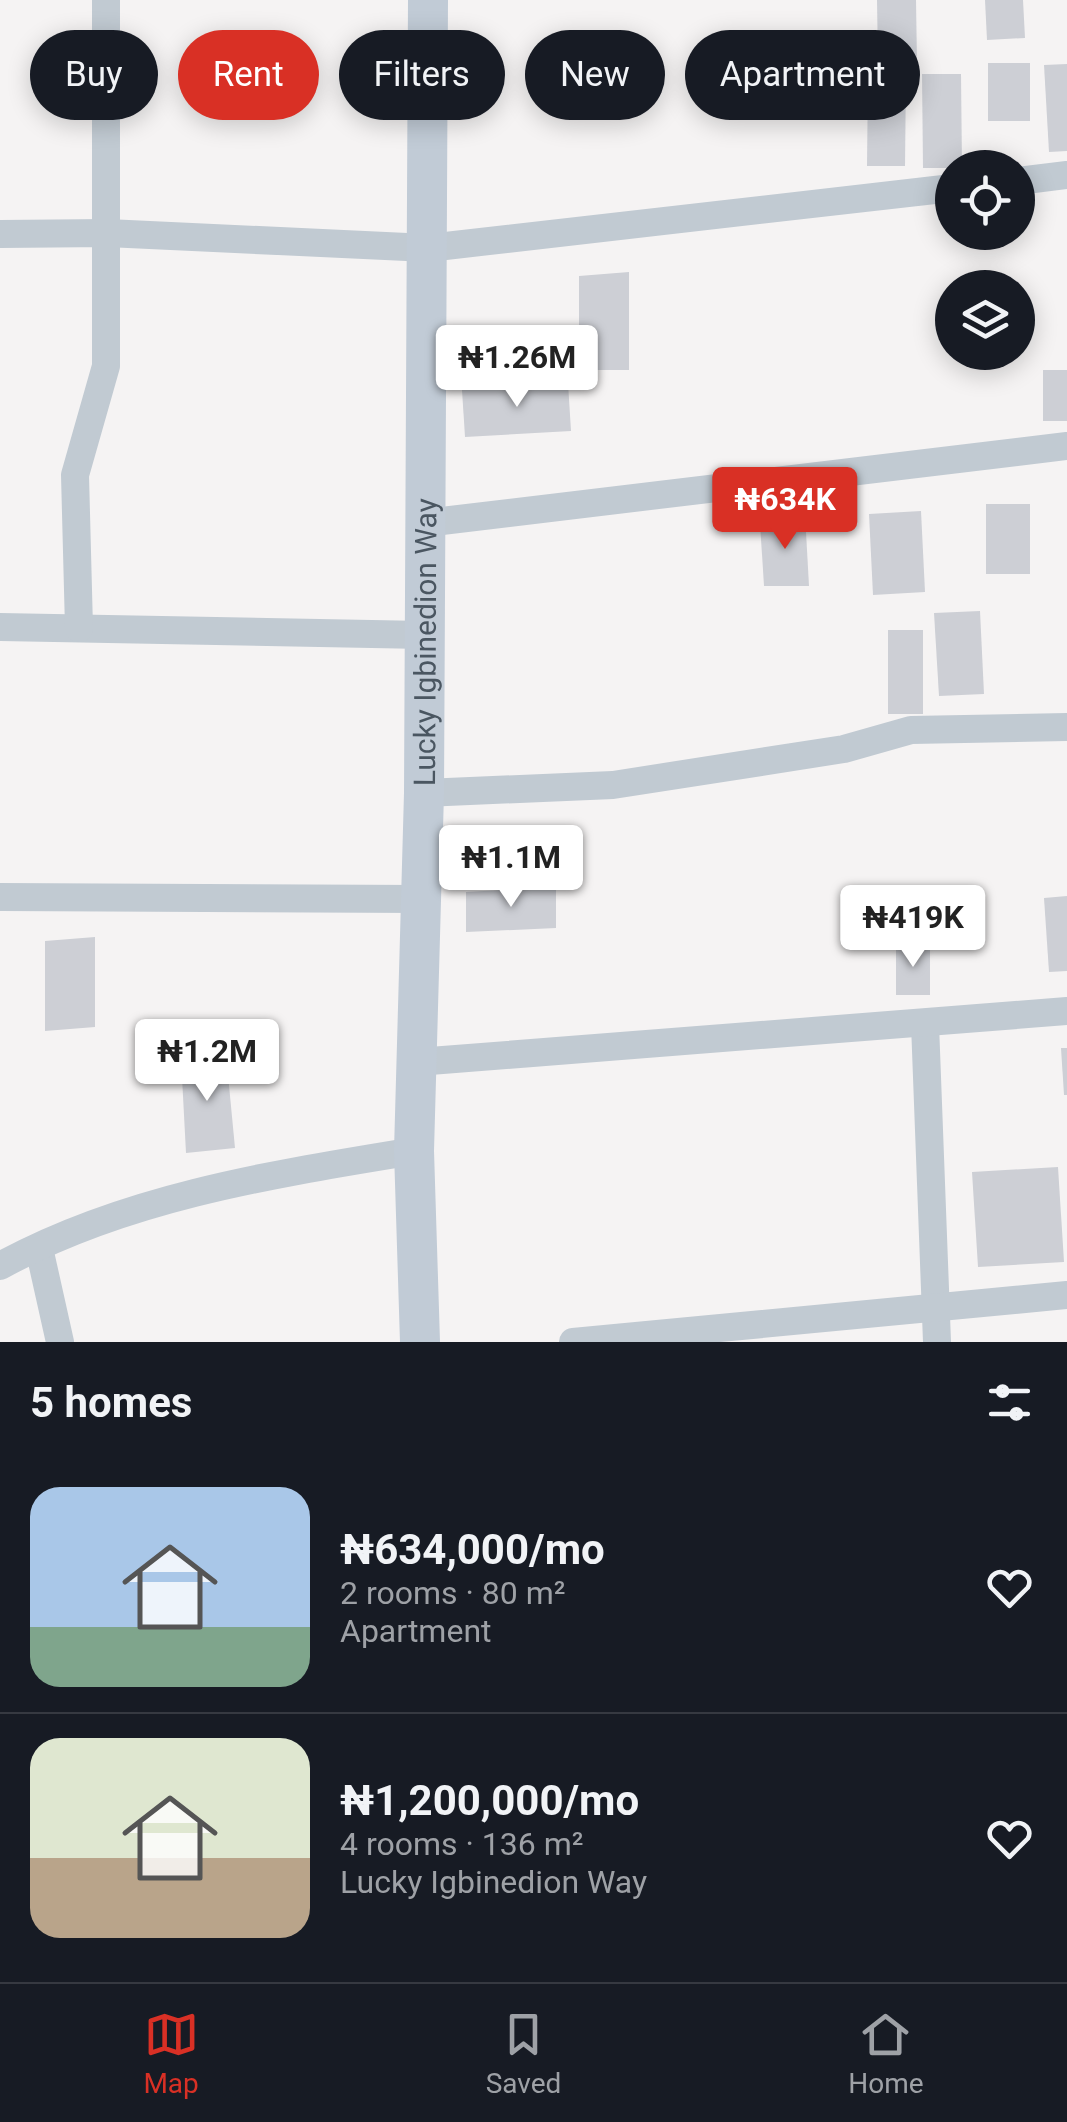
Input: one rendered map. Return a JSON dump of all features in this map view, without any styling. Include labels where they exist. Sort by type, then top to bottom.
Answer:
[{"type":"street","points":[[79,628],[75,475],[104,380],[106,0]]},
{"type":"street","name":"Lucky Igbinedion Way","points":[[420,1342],[414,1151],[424,793],[428,0]]},
{"type":"street","points":[[1035,179],[1067,175]]},
{"type":"street","points":[[0,234],[107,233],[428,248],[935,190]]},
{"type":"street","points":[[426,523],[1067,446]]},
{"type":"street","points":[[0,626],[424,636]]},
{"type":"street","points":[[424,793],[614,785],[844,749],[912,730],[1067,727]]},
{"type":"street","points":[[0,897],[421,899]]},
{"type":"street","points":[[416,1062],[1067,1011]]},
{"type":"street","points":[[924,1024],[937,1342]]},
{"type":"street","points":[[0,1266],[96,1222],[204,1192],[414,1151]]},
{"type":"street","points":[[39,1248],[60,1342]]},
{"type":"street","points":[[573,1342],[1067,1294]]},
{"type":"building","points":[[877,0],[916,0],[916,30],[877,30]]},
{"type":"building","points":[[985,0],[1023,0],[1025,38],[987,40]]},
{"type":"building","points":[[988,63],[1030,63],[1030,121],[988,121]]},
{"type":"building","points":[[1067,64],[1067,151],[1049,152],[1044,65]]},
{"type":"building","points":[[922,74],[961,74],[962,150],[935,150],[935,168],[923,168]]},
{"type":"building","points":[[868,120],[906,120],[905,166],[867,166]]},
{"type":"building","points":[[629,272],[629,370],[579,370],[579,276]]},
{"type":"building","points":[[1043,370],[1067,370],[1067,421],[1043,421]]},
{"type":"building","points":[[568,383],[571,431],[465,437],[462,390]]},
{"type":"building","points":[[986,504],[1030,504],[1030,574],[986,574]]},
{"type":"building","points":[[921,511],[925,592],[873,595],[869,514]]},
{"type":"building","points":[[805,514],[809,586],[764,586],[760,523]]},
{"type":"building","points":[[980,611],[984,694],[939,696],[934,613]]},
{"type":"building","points":[[888,630],[923,630],[923,714],[888,714]]},
{"type":"building","points":[[556,887],[556,928],[466,932],[466,892]]},
{"type":"building","points":[[1067,896],[1067,971],[1049,972],[1044,898]]},
{"type":"building","points":[[95,937],[95,1027],[45,1031],[45,941]]},
{"type":"building","points":[[896,944],[930,944],[930,995],[896,995]]},
{"type":"building","points":[[1061,1048],[1067,1048],[1067,1095],[1064,1095]]},
{"type":"building","points":[[226,1054],[235,1148],[186,1153],[181,1058]]},
{"type":"building","points":[[1058,1167],[1064,1262],[978,1267],[972,1172]]}]
